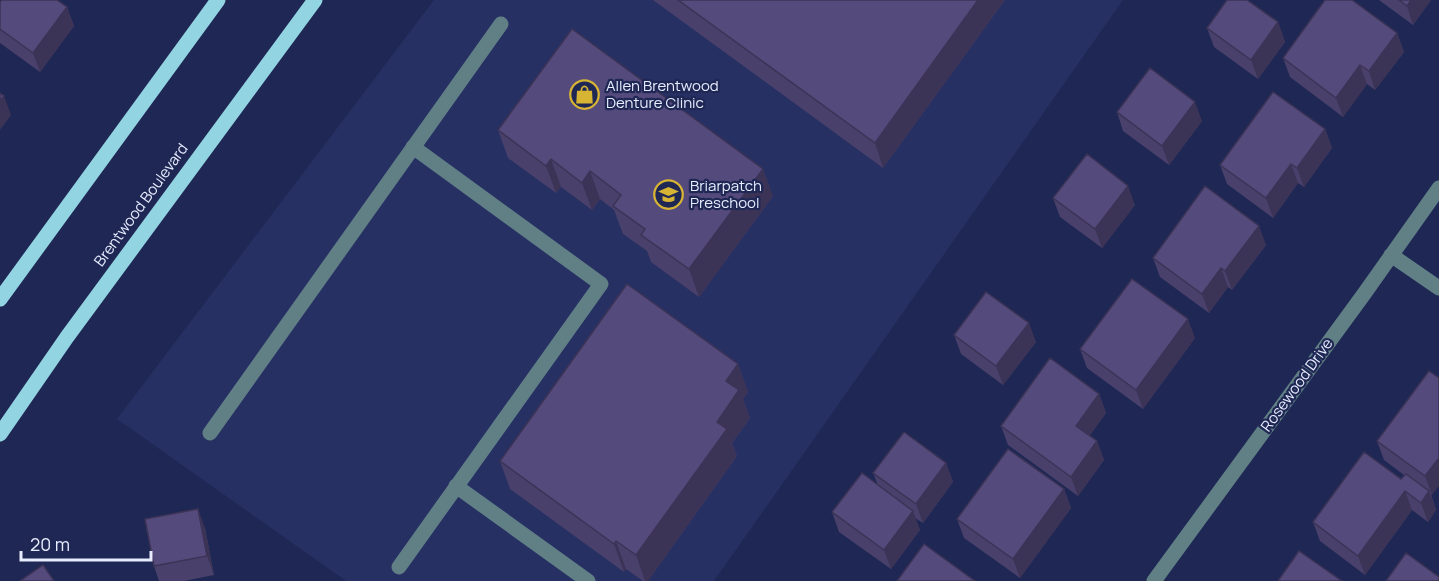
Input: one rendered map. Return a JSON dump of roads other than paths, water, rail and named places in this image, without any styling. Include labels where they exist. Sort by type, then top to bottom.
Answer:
[{"type":"main road","points":[[0,299],[218,0]]},
{"type":"main road","name":"Brentwood Boulevard","points":[[0,434],[67,337],[315,0]]},
{"type":"street","points":[[210,434],[501,24]]},
{"type":"street","points":[[399,567],[601,284],[413,147]]},
{"type":"street","name":"Rosewood Drive","points":[[1154,581],[1439,188]]},
{"type":"street","points":[[1391,255],[1439,288]]},
{"type":"street","points":[[456,486],[588,581]]},
{"type":"place","name":"Allen Brentwood Denture Clinic","points":[[585,95]]},
{"type":"place","name":"Briarpatch Preschool","points":[[669,195]]}]
